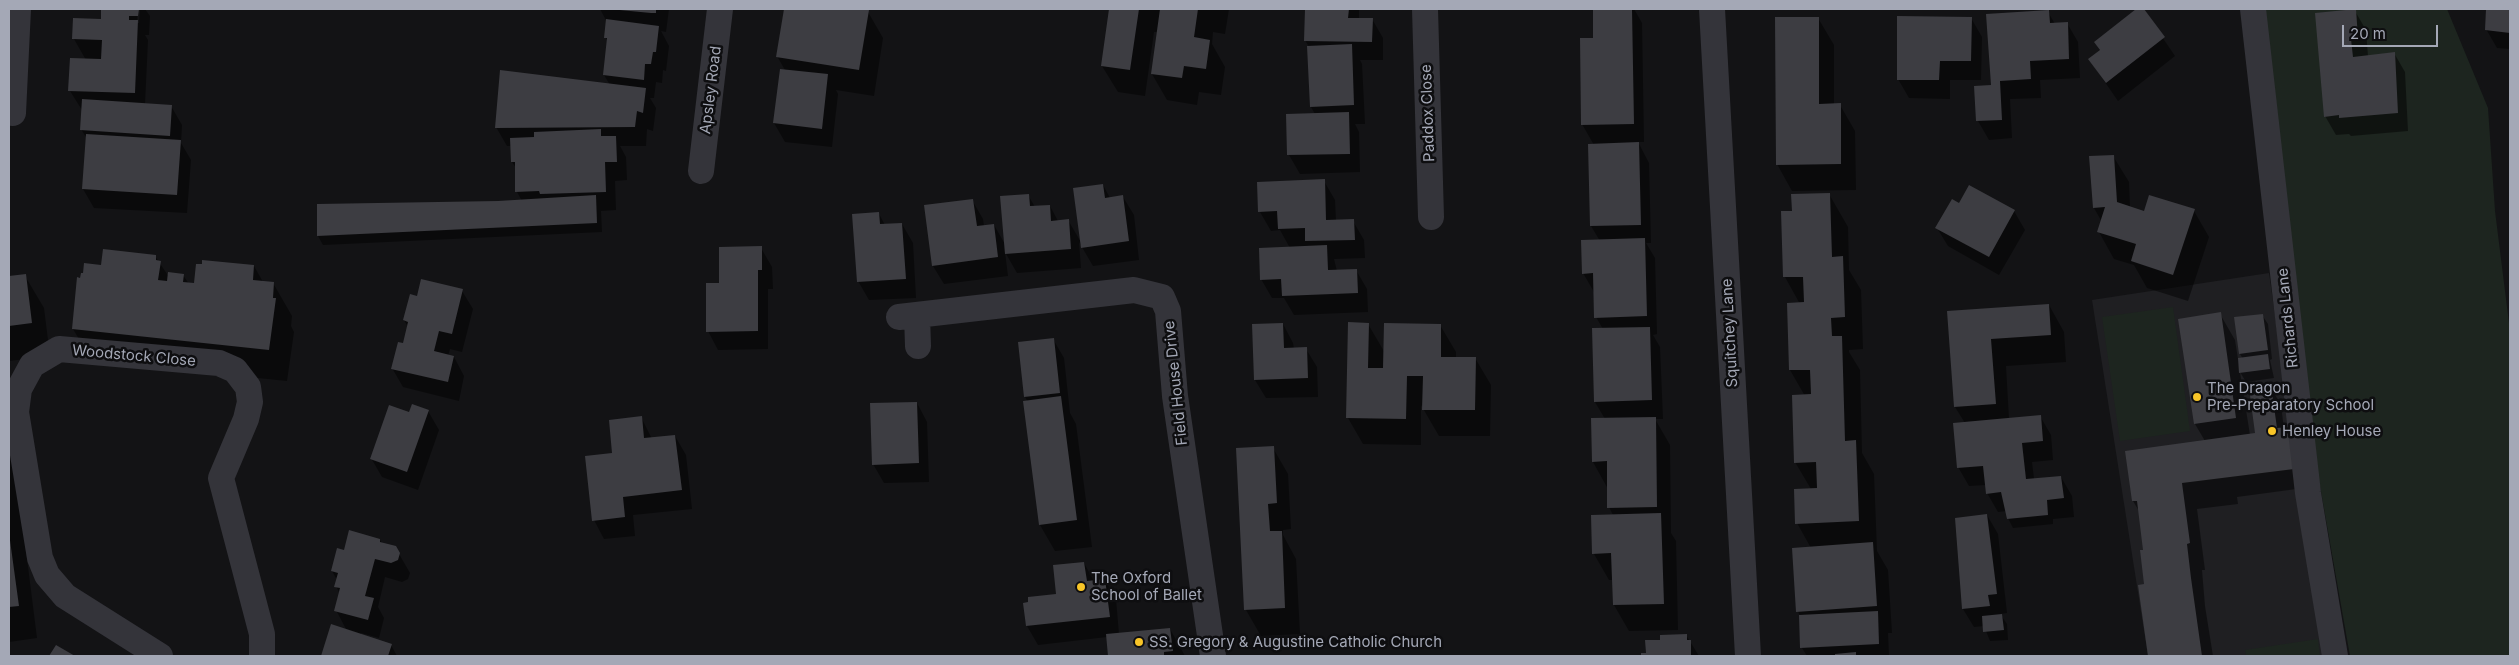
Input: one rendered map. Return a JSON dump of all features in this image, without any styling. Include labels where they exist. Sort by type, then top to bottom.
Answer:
[{"type":"street","points":[[13,113],[18,9]]},
{"type":"street","name":"Apsley Road","points":[[701,171],[720,9]]},
{"type":"street","name":"Paddox Close","points":[[1425,9],[1431,216]]},
{"type":"street","name":"Squitchey Lane","points":[[1712,9],[1748,656]]},
{"type":"street","name":"Richards Lane","points":[[2253,9],[2308,493],[2335,656]]},
{"type":"street","name":"Field House Drive","points":[[918,346],[908,316],[1134,290],[1162,297],[1168,311],[1175,396],[1213,656]]},
{"type":"street","name":"Woodstock Close","points":[[160,656],[65,596],[47,575],[40,558],[16,412],[19,389],[32,365],[59,349],[219,364],[234,370],[248,387],[250,402],[246,419],[221,478],[262,634],[262,656]]},
{"type":"shaded area","points":[[2265,9],[2447,9],[2488,108],[2495,211],[2510,331],[2510,656],[2350,656],[2307,412]]},
{"type":"shaded area","name":"The Dragon Pre-Preparatory School","points":[[2269,273],[2323,656],[2148,656],[2092,300]]},
{"type":"shaded area","points":[[2173,307],[2190,431],[2120,441],[2102,317]]},
{"type":"shaded area","points":[[2318,639],[2320,656],[2246,656],[2245,650]]},
{"type":"building","points":[[101,9],[139,9],[138,16],[129,16],[129,20],[138,20],[135,93],[68,91],[70,58],[101,59],[102,40],[72,39],[73,18],[101,19]]},
{"type":"building","points":[[609,9],[656,9],[656,13],[651,13]]},
{"type":"building","points":[[784,9],[869,10],[859,70],[776,57]]},
{"type":"building","points":[[1109,9],[1139,9],[1130,70],[1101,66]]},
{"type":"building","points":[[1160,9],[1198,9],[1194,37],[1210,40],[1206,69],[1184,66],[1182,78],[1151,74]]},
{"type":"building","points":[[1305,9],[1349,9],[1348,18],[1373,18],[1372,42],[1304,41]]},
{"type":"building","points":[[1593,9],[1632,9],[1634,124],[1581,125],[1580,38],[1593,38]]},
{"type":"building","points":[[2136,9],[2144,9],[2165,37],[2106,83],[2088,59],[2100,50],[2094,42]]},
{"type":"building","points":[[2356,9],[2358,38],[2351,39],[2353,57],[2395,52],[2398,113],[2339,118],[2339,115],[2324,117],[2315,13]]},
{"type":"building","points":[[2486,9],[2510,9],[2510,33],[2485,30]]},
{"type":"building","points":[[2049,10],[2050,23],[2068,22],[2069,59],[2030,61],[2031,79],[2000,81],[2002,120],[1976,121],[1974,86],[1991,85],[1986,14]]},
{"type":"building","points":[[1897,16],[1972,17],[1971,61],[1940,61],[1939,80],[1897,80]]},
{"type":"building","points":[[1775,17],[1819,17],[1819,104],[1841,103],[1841,164],[1776,165]]},
{"type":"building","points":[[606,19],[659,26],[656,52],[653,52],[651,64],[645,64],[644,80],[603,75],[607,38],[604,38]]},
{"type":"building","points":[[1352,44],[1354,105],[1310,107],[1307,46]]},
{"type":"building","points":[[780,69],[828,74],[822,129],[773,123]]},
{"type":"building","points":[[500,70],[646,88],[643,113],[637,111],[635,127],[495,128]]},
{"type":"building","points":[[82,99],[172,105],[170,136],[80,130]]},
{"type":"building","points":[[1349,112],[1350,154],[1287,155],[1286,114]]},
{"type":"building","points":[[601,129],[601,136],[616,136],[617,162],[605,162],[606,192],[540,194],[539,191],[515,192],[515,162],[511,162],[510,138],[534,137],[534,132]]},
{"type":"building","points":[[86,134],[181,140],[177,195],[82,189]]},
{"type":"building","points":[[1639,142],[1641,225],[1590,226],[1588,144]]},
{"type":"building","points":[[2114,155],[2117,202],[2144,211],[2149,195],[2195,209],[2173,275],[2131,261],[2136,244],[2097,232],[2105,207],[2093,208],[2089,156]]},
{"type":"building","points":[[1325,179],[1326,220],[1354,219],[1355,240],[1305,241],[1305,228],[1278,229],[1277,211],[1258,212],[1257,182]]},
{"type":"building","points":[[1103,184],[1105,198],[1123,195],[1129,241],[1081,248],[1073,188]]},
{"type":"building","points":[[1969,185],[2015,210],[1989,257],[1935,228],[1952,199],[1959,203]]},
{"type":"building","points":[[1830,193],[1832,257],[1843,256],[1845,317],[1831,318],[1832,336],[1842,336],[1845,441],[1856,440],[1859,521],[1795,524],[1794,489],[1817,488],[1816,462],[1794,463],[1792,395],[1811,394],[1810,370],[1789,370],[1787,303],[1804,302],[1803,277],[1783,277],[1781,211],[1792,211],[1791,194]]},
{"type":"building","points":[[1029,194],[1030,206],[1050,205],[1051,221],[1069,219],[1071,249],[1005,254],[1000,196]]},
{"type":"building","points":[[596,195],[597,223],[317,236],[317,204],[498,201]]},
{"type":"building","points":[[973,199],[977,226],[994,224],[998,257],[932,266],[924,205]]},
{"type":"building","points":[[879,212],[880,224],[902,223],[906,279],[857,282],[852,214]]},
{"type":"building","points":[[1645,238],[1647,316],[1594,318],[1593,273],[1582,274],[1581,240]]},
{"type":"building","points":[[1327,245],[1328,270],[1357,269],[1358,293],[1282,296],[1281,279],[1260,280],[1259,248]]},
{"type":"building","points":[[762,246],[762,270],[758,270],[758,331],[706,332],[706,283],[719,283],[719,247]]},
{"type":"building","points":[[103,249],[156,255],[156,260],[161,261],[158,280],[167,281],[168,272],[184,274],[183,282],[194,283],[196,264],[202,264],[202,260],[254,265],[253,280],[274,282],[273,298],[276,298],[269,350],[72,329],[77,277],[80,278],[81,273],[83,273],[84,263],[101,265]]},
{"type":"building","points":[[26,274],[32,323],[9,326],[9,276]]},
{"type":"building","points":[[421,279],[463,289],[452,334],[439,331],[434,351],[454,356],[448,382],[391,369],[398,342],[403,343],[408,322],[403,320],[410,294],[417,296]]},
{"type":"building","points":[[2049,304],[2051,335],[1991,339],[1996,404],[1954,407],[1947,311]]},
{"type":"building","points":[[2221,312],[2236,418],[2194,424],[2178,319]]},
{"type":"building","points":[[2263,314],[2268,350],[2239,354],[2234,317]]},
{"type":"building","points":[[1348,322],[1369,323],[1368,368],[1383,368],[1384,323],[1441,324],[1441,357],[1476,357],[1475,410],[1422,410],[1423,376],[1407,376],[1406,419],[1346,418]]},
{"type":"building","points":[[1283,323],[1284,348],[1307,347],[1308,378],[1254,380],[1252,324]]},
{"type":"building","points":[[1650,327],[1652,400],[1594,402],[1592,328]]},
{"type":"building","points":[[1054,338],[1060,393],[1024,397],[1018,342]]},
{"type":"building","points":[[2268,354],[2270,369],[2239,373],[2238,358]]},
{"type":"building","points":[[2271,385],[2277,428],[2288,427],[2294,469],[2182,483],[2190,543],[2187,544],[2202,656],[2148,656],[2138,585],[2144,584],[2140,550],[2143,550],[2137,501],[2132,501],[2125,451],[2255,433],[2249,388]]},
{"type":"building","points":[[1061,396],[1077,520],[1039,525],[1023,401]]},
{"type":"building","points":[[917,402],[919,463],[872,465],[870,403]]},
{"type":"building","points":[[412,404],[429,410],[407,472],[370,459],[389,405],[409,412]]},
{"type":"building","points":[[2041,415],[2043,441],[2022,443],[2026,479],[2061,476],[2064,498],[2047,500],[2048,515],[2007,519],[2001,492],[1986,494],[1983,466],[1957,468],[1953,423]]},
{"type":"building","points":[[642,416],[644,438],[675,435],[682,490],[623,497],[625,517],[592,521],[585,456],[612,453],[609,420]]},
{"type":"building","points":[[1656,417],[1657,507],[1607,508],[1607,461],[1592,462],[1591,418]]},
{"type":"building","points":[[1274,446],[1277,503],[1268,504],[1270,531],[1282,531],[1285,608],[1244,610],[1236,448]]},
{"type":"building","points":[[1661,513],[1664,604],[1613,605],[1611,553],[1592,554],[1591,515]]},
{"type":"building","points":[[1987,514],[1997,594],[1988,595],[1990,606],[1962,609],[1955,518]]},
{"type":"building","points":[[349,530],[396,546],[400,553],[398,560],[391,563],[375,559],[365,596],[374,598],[368,620],[334,611],[340,588],[334,587],[338,573],[331,571],[337,548],[344,550]]},
{"type":"building","points":[[9,533],[19,606],[9,607]]},
{"type":"building","points":[[1873,542],[1877,606],[1796,612],[1792,548]]},
{"type":"building","name":"The Oxford School of Ballet","points":[[1084,562],[1087,581],[1105,579],[1110,617],[1026,626],[1023,603],[1028,602],[1028,597],[1056,594],[1053,565]]},
{"type":"building","points":[[1878,611],[1879,644],[1800,648],[1799,615]]},
{"type":"building","points":[[2002,614],[2004,630],[1983,632],[1982,616]]},
{"type":"building","points":[[331,624],[392,644],[388,656],[321,656]]},
{"type":"building","name":"SS. Gregory & Augustine Catholic Church","points":[[1170,628],[1173,651],[1164,652],[1164,656],[1108,656],[1106,634]]},
{"type":"building","points":[[1687,634],[1687,640],[1691,640],[1691,656],[1641,656],[1641,653],[1646,653],[1645,640],[1660,640],[1660,635]]},
{"type":"building","points":[[56,645],[75,656],[49,656]]},
{"type":"building","points":[[1856,652],[1856,656],[1835,656],[1835,654]]},
{"type":"place","name":"The Dragon Pre-Preparatory School","points":[[2197,397]]},
{"type":"place","name":"Henley House","points":[[2272,431]]},
{"type":"place","name":"The Oxford School of Ballet","points":[[1081,587]]},
{"type":"place","name":"SS. Gregory & Augustine Catholic Church","points":[[1139,642]]}]
